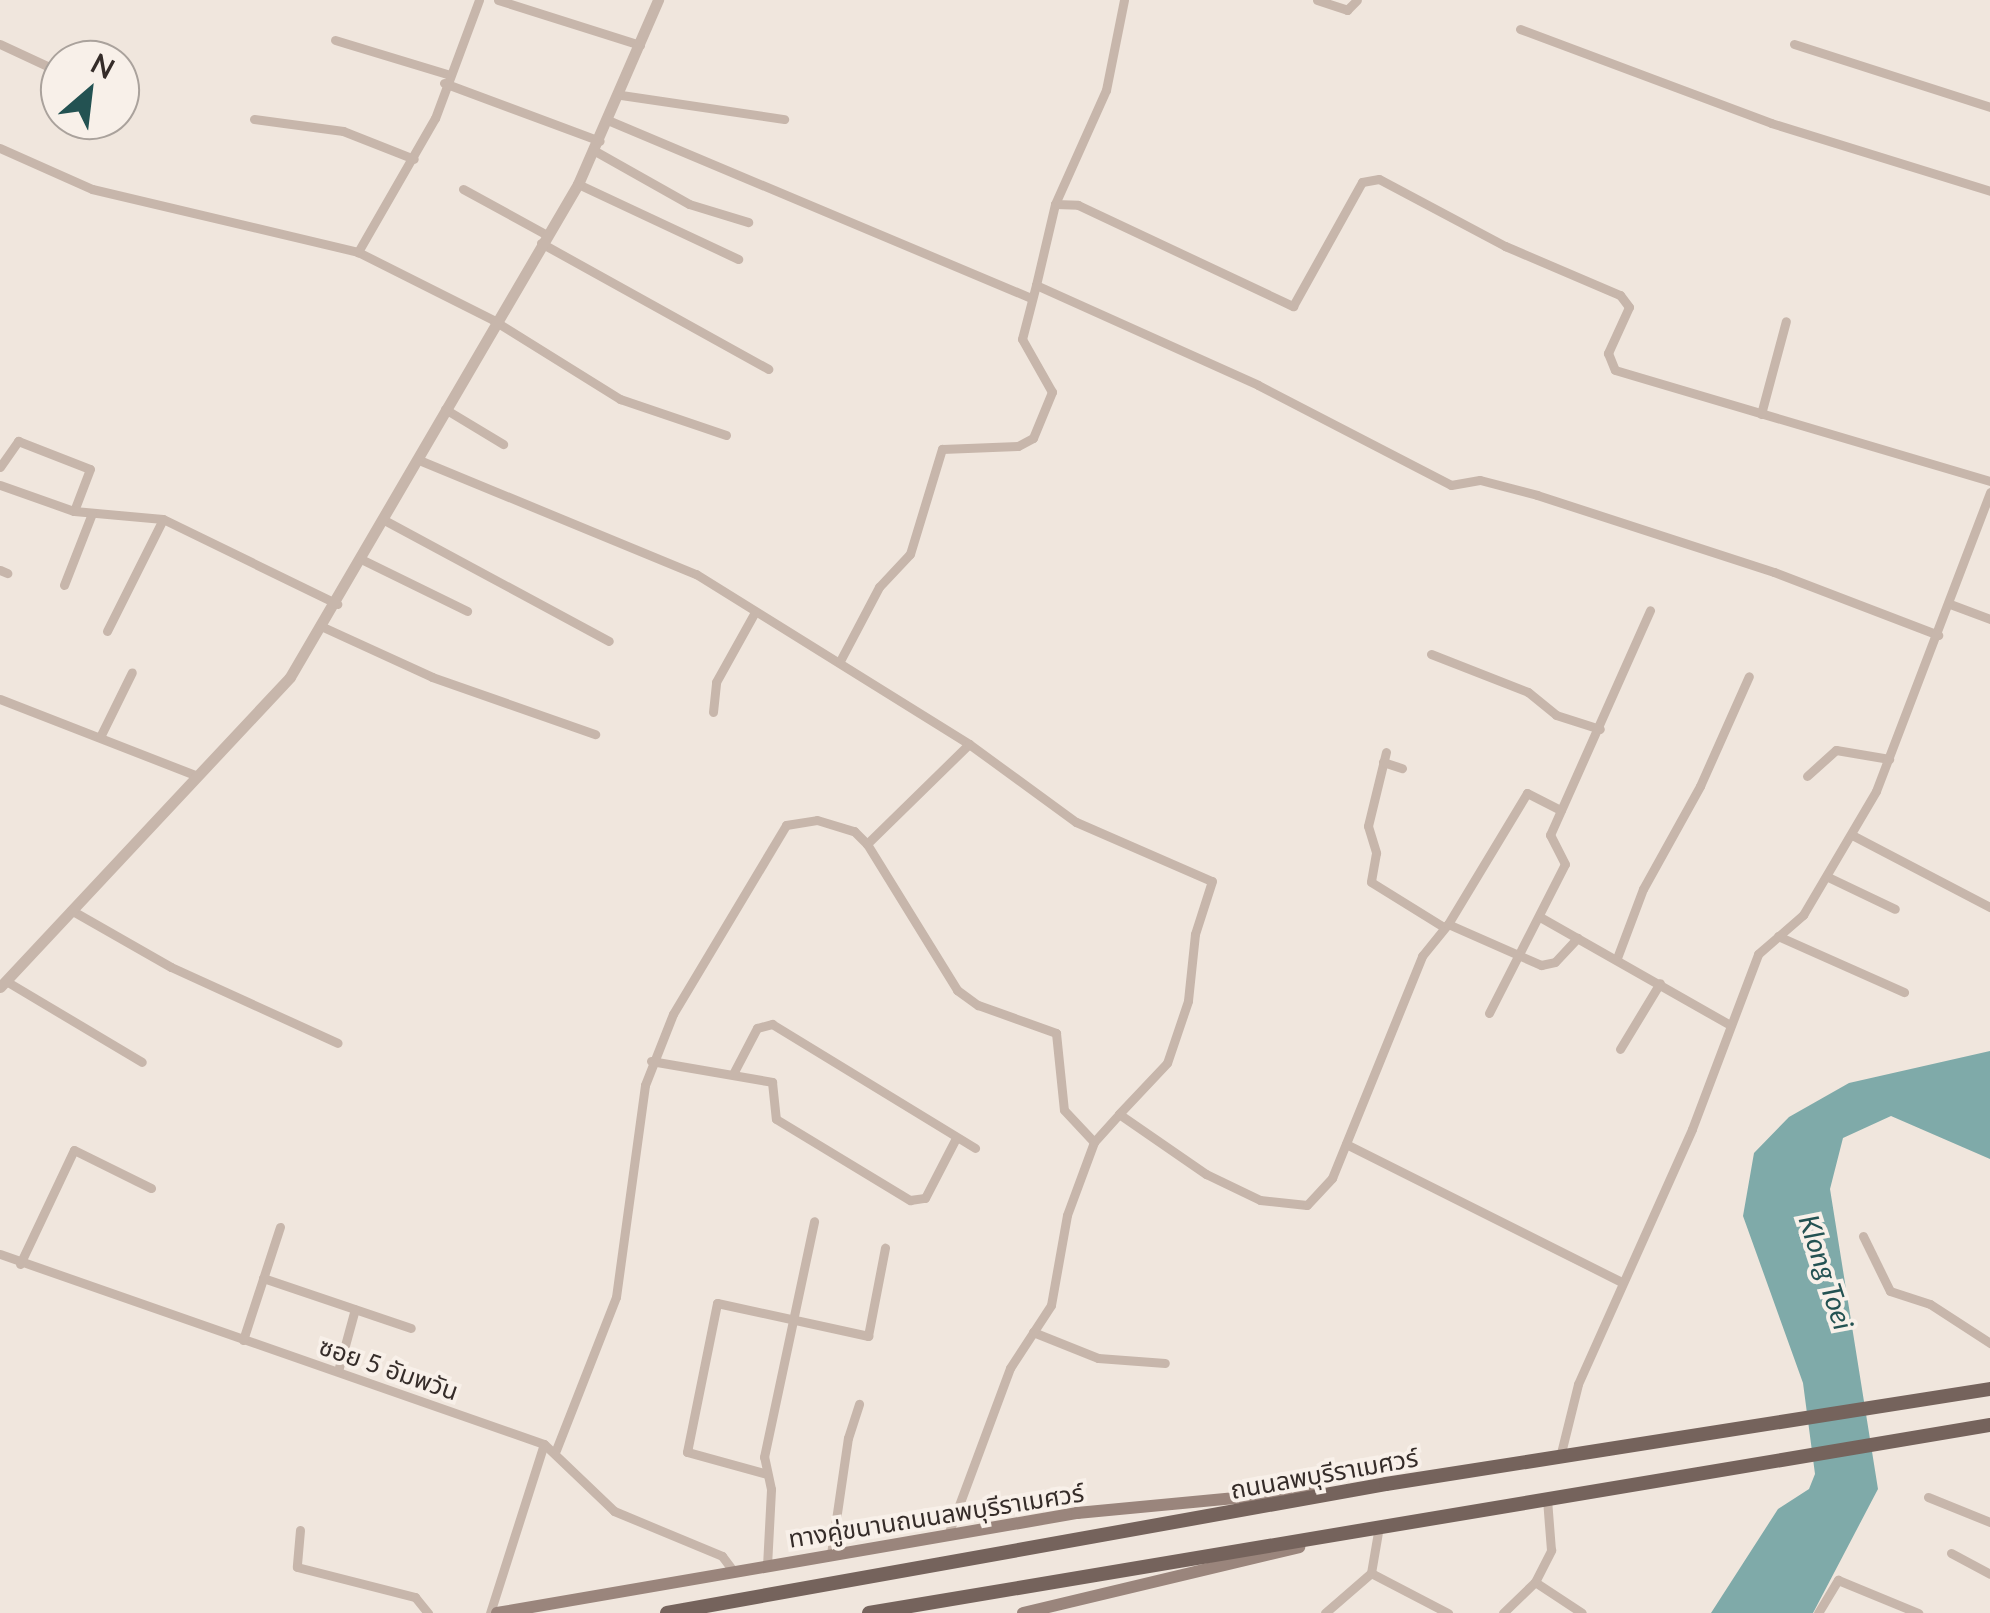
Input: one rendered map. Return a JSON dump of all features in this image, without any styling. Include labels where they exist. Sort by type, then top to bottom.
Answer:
[{"type":"main road","name":"ถนนลพบุรีราเมศวร์","points":[[668,1613],[1386,1484],[1990,1389]]},
{"type":"main road","points":[[870,1613],[1990,1425]]},
{"type":"main road","name":"ทางคู่ขนานถนนลพบุรีราเมศวร์","points":[[494,1613],[1077,1512],[1386,1484]]},
{"type":"main road","points":[[1023,1613],[1379,1526]]},
{"type":"street","points":[[358,252],[414,159],[478,0]]},
{"type":"street","points":[[498,0],[640,46]]},
{"type":"street","points":[[142,1062],[3,984],[290,678],[324,627],[493,320],[578,184],[610,121],[658,0]]},
{"type":"street","points":[[840,661],[879,588],[910,554],[942,449],[1018,446],[1033,438],[1052,392],[1022,339],[1055,204],[1106,90],[1124,0]]},
{"type":"street","points":[[1317,0],[1347,10],[1357,0]]},
{"type":"street","points":[[1520,29],[1771,123],[1990,192]]},
{"type":"street","points":[[336,40],[446,79],[597,146],[689,204],[748,222]]},
{"type":"street","points":[[0,44],[40,63]]},
{"type":"street","points":[[1794,44],[1990,107]]},
{"type":"street","points":[[621,95],[784,119]]},
{"type":"street","points":[[254,119],[344,130],[414,159]]},
{"type":"street","points":[[610,121],[1032,298]]},
{"type":"street","points":[[0,148],[92,189],[358,252],[493,320],[620,399],[726,435]]},
{"type":"street","points":[[1055,204],[1078,205],[1293,306],[1362,182],[1379,178],[1505,246],[1620,295],[1628,306],[1608,352],[1615,370],[1990,482]]},
{"type":"street","points":[[578,184],[738,259]]},
{"type":"street","points":[[463,190],[768,369]]},
{"type":"street","points":[[1036,284],[1258,384],[1451,485],[1480,480],[1537,495],[1774,572],[1938,636]]},
{"type":"street","points":[[1761,414],[1786,322]]},
{"type":"street","points":[[446,409],[503,444]]},
{"type":"street","points":[[0,467],[18,442],[90,469],[74,512]]},
{"type":"street","points":[[419,460],[696,574],[969,744],[1076,822],[1212,881],[1195,934],[1188,1001],[1167,1063],[1094,1142],[1067,1215],[1051,1305],[1010,1368],[948,1532]]},
{"type":"street","points":[[0,485],[74,512],[164,518],[338,604]]},
{"type":"street","points":[[1560,1458],[1578,1384],[1692,1129],[1758,954],[1803,915],[1852,835],[1889,758],[1990,492]]},
{"type":"street","points":[[64,585],[92,513]]},
{"type":"street","points":[[107,631],[164,518]]},
{"type":"street","points":[[386,520],[609,641]]},
{"type":"street","points":[[363,560],[467,611]]},
{"type":"street","points":[[1950,604],[1990,618]]},
{"type":"street","points":[[1489,1013],[1565,864],[1550,835],[1600,730],[1650,610]]},
{"type":"street","points":[[714,712],[716,682],[755,612]]},
{"type":"street","points":[[324,627],[432,676],[595,734]]},
{"type":"street","points":[[1431,654],[1528,692],[1556,715],[1600,730]]},
{"type":"street","points":[[100,737],[132,672]]},
{"type":"street","points":[[1616,958],[1643,889],[1700,786],[1748,676]]},
{"type":"street","points":[[0,699],[198,776]]},
{"type":"street","points":[[866,844],[969,744]]},
{"type":"street","points":[[1807,776],[1836,750],[1889,758]]},
{"type":"street","points":[[1402,768],[1384,757],[1368,826],[1376,853],[1371,882],[1445,925],[1516,956],[1556,962],[1577,938]]},
{"type":"street","points":[[1119,1114],[1206,1174],[1293,1209],[1307,1206],[1332,1178],[1422,956],[1527,793],[1561,810]]},
{"type":"street","points":[[556,1450],[616,1297],[651,1062],[706,952],[786,825],[816,820],[854,831],[866,844],[957,990],[978,1006],[1056,1032],[1064,1110],[1094,1142]]},
{"type":"street","points":[[1852,835],[1990,907]]},
{"type":"street","points":[[1828,878],[1894,909]]},
{"type":"street","points":[[71,910],[171,967],[338,1043]]},
{"type":"street","points":[[1540,916],[1730,1025]]},
{"type":"street","points":[[1778,936],[1904,992]]},
{"type":"street","points":[[1620,1049],[1660,983]]},
{"type":"street","points":[[734,1072],[757,1028],[772,1024],[974,1148]]},
{"type":"street","points":[[651,1062],[734,1072],[772,1082],[776,1119],[910,1200],[925,1198],[956,1138]]},
{"type":"street","points":[[1346,1144],[1622,1282]]},
{"type":"street","points":[[20,1264],[74,1150],[151,1188]]},
{"type":"street","points":[[767,1566],[764,1457],[814,1220]]},
{"type":"street","points":[[244,1340],[280,1227]]},
{"type":"street","points":[[1863,1236],[1890,1291],[1930,1304],[1990,1343]]},
{"type":"street","points":[[767,1474],[687,1452],[717,1303],[868,1336],[885,1248]]},
{"type":"street","name":"ซอย 5 อัมพวัน","points":[[0,1254],[544,1444],[556,1450],[614,1511],[722,1556],[734,1572]]},
{"type":"street","points":[[264,1278],[411,1328]]},
{"type":"street","points":[[338,1371],[355,1309]]},
{"type":"street","points":[[1032,1332],[1098,1358],[1165,1363]]},
{"type":"street","points":[[831,1554],[860,1404]]},
{"type":"street","points":[[494,1613],[544,1444]]},
{"type":"street","points":[[1928,1497],[1990,1522]]},
{"type":"street","points":[[1502,1613],[1536,1582],[1551,1550],[1547,1498]]},
{"type":"street","points":[[1326,1613],[1371,1572],[1379,1526]]},
{"type":"street","points":[[300,1530],[297,1567],[415,1598],[428,1613]]},
{"type":"street","points":[[1951,1553],[1990,1574]]},
{"type":"street","points":[[1371,1572],[1448,1613]]},
{"type":"street","points":[[1818,1613],[1838,1580],[1918,1613]]},
{"type":"street","points":[[1536,1582],[1582,1613]]},
{"type":"water","name":"Klong Toei","points":[[1990,1051],[1990,1159],[1891,1116],[1843,1138],[1830,1189],[1878,1489],[1813,1613],[1711,1613],[1778,1509],[1809,1489],[1815,1474],[1803,1383],[1743,1216],[1754,1153],[1789,1117],[1849,1083]]}]
